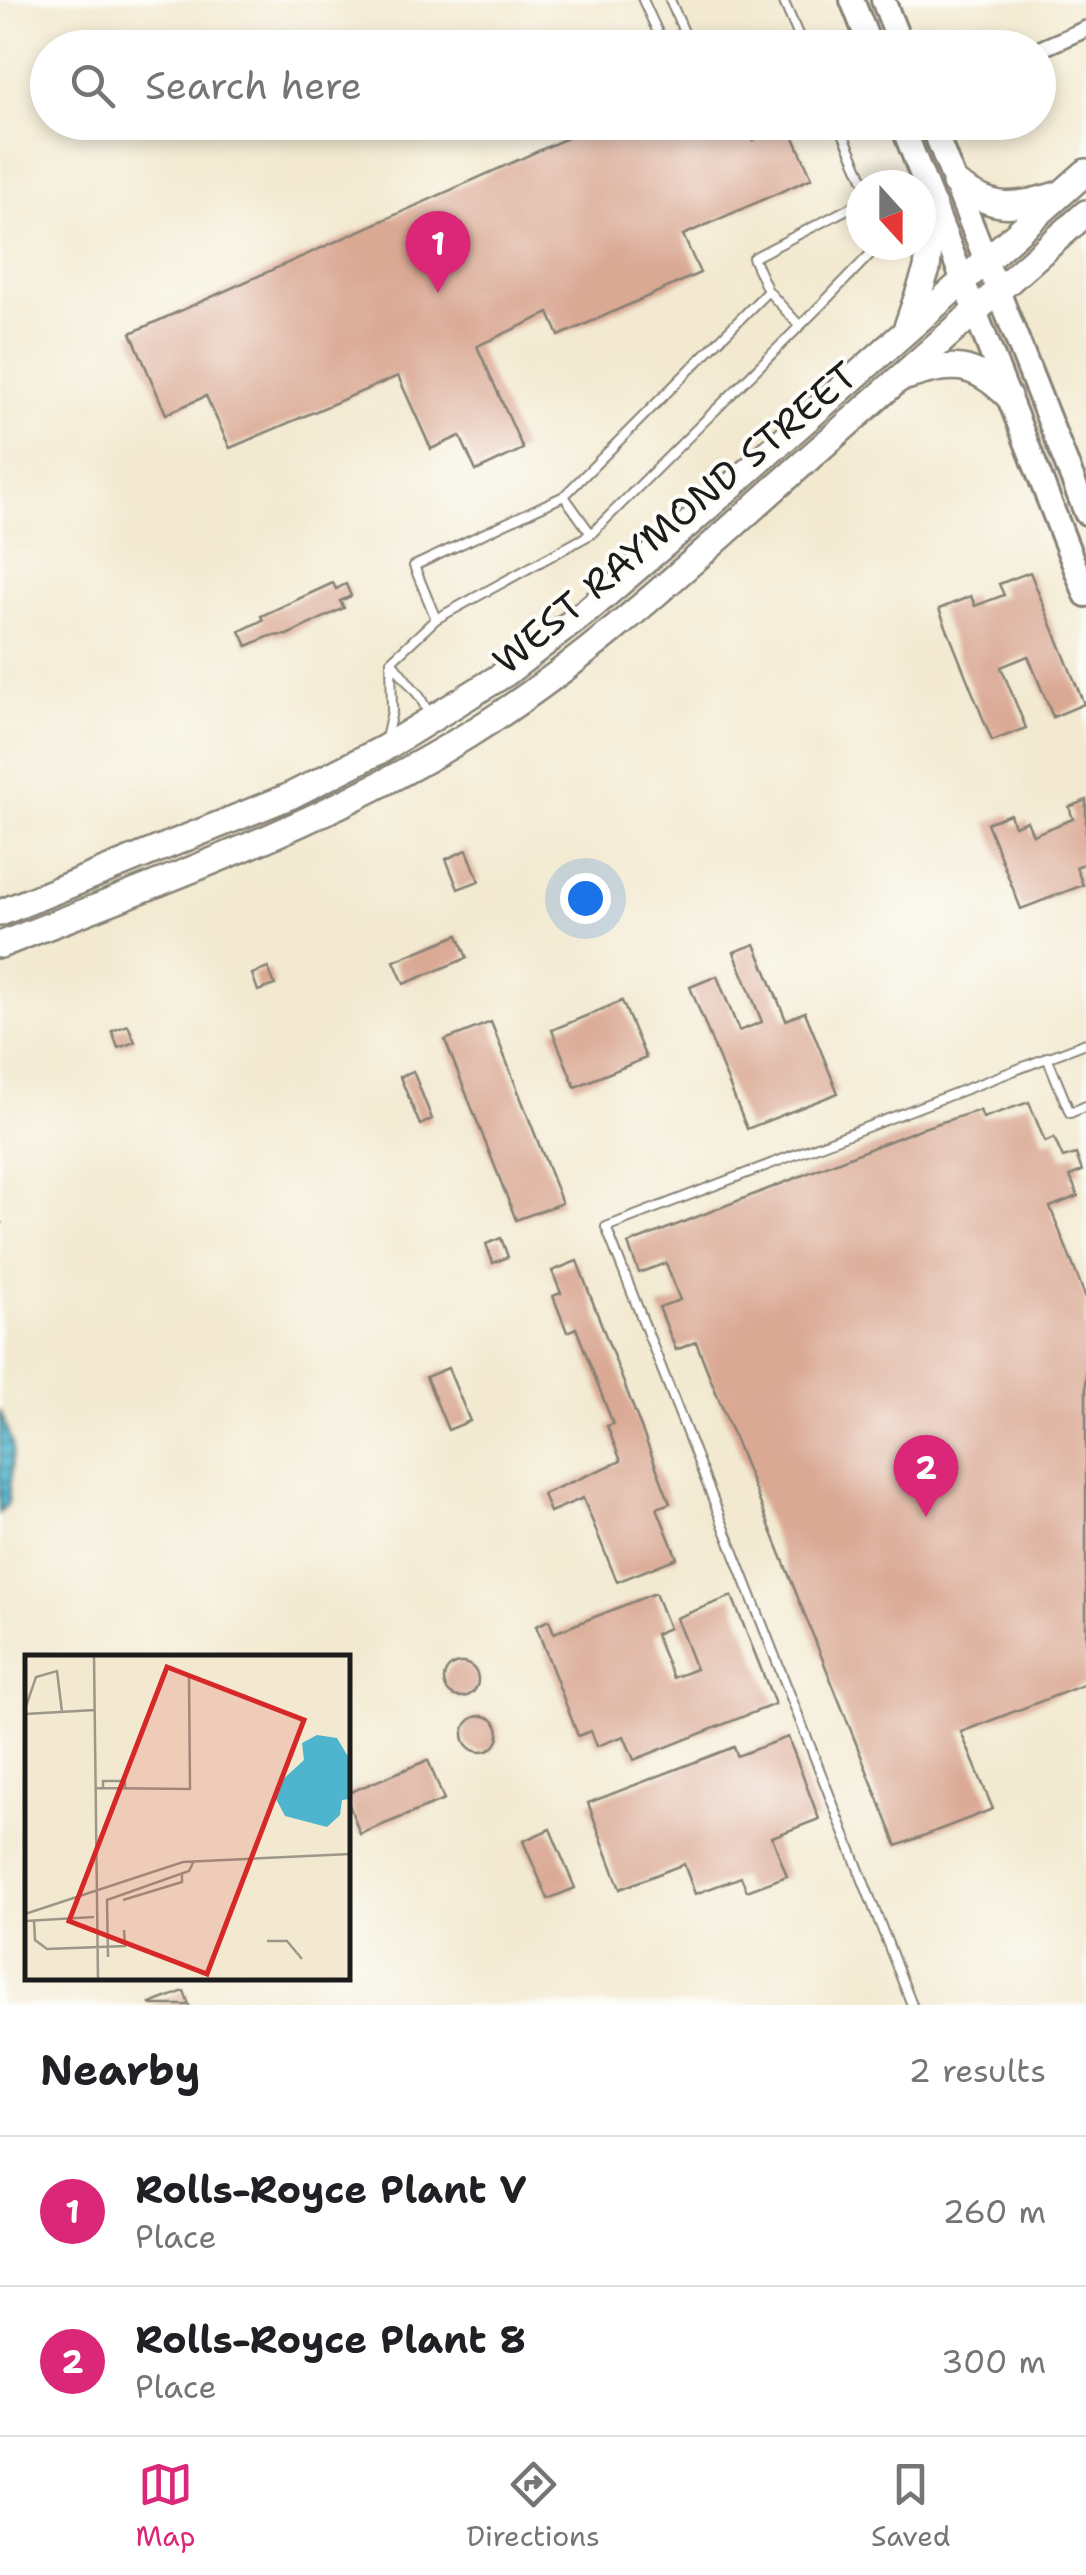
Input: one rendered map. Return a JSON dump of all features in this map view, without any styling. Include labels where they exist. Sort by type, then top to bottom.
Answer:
[{"type":"main road","points":[[852,0],[864,30]]},
{"type":"main road","points":[[883,0],[895,30]]},
{"type":"main road","points":[[907,140],[919,170]]},
{"type":"main road","points":[[938,140],[1086,513]]},
{"type":"main road","name":"WEST RAYMOND STREET","points":[[0,913],[290,796],[430,726],[588,610],[1086,172]]},
{"type":"main road","points":[[955,184],[980,200],[1004,206],[1062,194]]},
{"type":"main road","name":"WEST RAYMOND STREET","points":[[0,944],[325,813],[423,755],[472,733],[536,690],[624,622],[1086,213]]},
{"type":"main road","points":[[936,214],[1086,596]]},
{"type":"main road","points":[[904,333],[928,260]]},
{"type":"main road","points":[[897,380],[948,366],[963,366],[980,372],[1008,396]]},
{"type":"street","points":[[1056,42],[1086,30]]},
{"type":"lane","points":[[670,0],[682,30]]},
{"type":"lane","points":[[783,0],[796,30]]},
{"type":"lane","points":[[647,1],[658,30]]},
{"type":"lane","points":[[846,140],[859,170]]},
{"type":"lane","points":[[800,326],[768,292],[753,258],[846,210]]},
{"type":"lane","points":[[383,749],[392,711],[391,661],[436,619],[591,534],[864,260]]},
{"type":"lane","points":[[436,619],[414,566],[564,496],[768,292]]},
{"type":"lane","points":[[564,496],[591,534]]},
{"type":"lane","points":[[391,661],[420,697],[430,726]]},
{"type":"lane","points":[[912,2005],[606,1228],[1086,1043]]},
{"type":"lane","points":[[1048,1057],[1070,1112],[1086,1106]]},
{"type":"water","points":[[0,1410],[13,1448],[8,1503],[0,1514]]},
{"type":"building","points":[[563,140],[795,140],[812,178],[683,235],[700,273],[559,336],[549,313],[477,346],[523,449],[476,471],[460,436],[431,449],[398,376],[230,448],[206,396],[166,414],[131,333]]},
{"type":"building","points":[[1030,572],[1084,704],[1053,717],[1028,656],[1001,667],[1026,728],[992,741],[939,609],[971,596],[975,606],[1004,595],[999,584]]},
{"type":"building","points":[[333,583],[336,589],[346,584],[351,596],[340,601],[344,608],[287,635],[270,636],[247,646],[240,631],[263,620],[261,616]]},
{"type":"building","points":[[1086,800],[1086,863],[1076,867],[1083,885],[1021,909],[987,823],[1010,814],[1014,826],[1027,821],[1033,835],[1073,819],[1069,807]]},
{"type":"building","points":[[467,850],[479,881],[458,889],[446,859]]},
{"type":"building","points":[[458,935],[467,958],[404,984],[394,961]]},
{"type":"building","points":[[755,944],[786,1020],[805,1012],[838,1093],[747,1129],[690,987],[717,976],[739,1031],[762,1022],[734,952]]},
{"type":"building","points":[[268,968],[275,985],[258,991],[252,974]]},
{"type":"building","points":[[622,1001],[646,1058],[575,1087],[552,1030]]},
{"type":"building","points":[[491,1022],[562,1203],[516,1220],[445,1040]]},
{"type":"building","points":[[128,1025],[135,1042],[118,1048],[112,1031]]},
{"type":"building","points":[[413,1071],[432,1119],[420,1125],[400,1077]]},
{"type":"building","points":[[1029,1102],[1045,1142],[1054,1138],[1063,1158],[1076,1154],[1082,1171],[1070,1176],[1078,1196],[1050,1207],[1086,1298],[1086,1684],[961,1732],[993,1809],[897,1846],[696,1342],[676,1350],[659,1307],[680,1300],[666,1263],[639,1273],[628,1244],[920,1129],[980,1110],[983,1118]]},
{"type":"building","points":[[501,1238],[508,1257],[493,1263],[486,1244]]},
{"type":"building","points":[[577,1261],[670,1503],[657,1508],[677,1558],[617,1582],[583,1498],[550,1512],[543,1494],[621,1461],[607,1426],[613,1424],[576,1328],[567,1332],[553,1296],[561,1293],[552,1271]]},
{"type":"building","points":[[448,1368],[470,1421],[448,1430],[426,1377]]},
{"type":"building","points":[[655,1593],[669,1628],[655,1634],[673,1678],[696,1669],[676,1618],[732,1596],[775,1704],[634,1760],[624,1736],[597,1746],[591,1731],[578,1736],[536,1626],[549,1620],[554,1633]]},
{"type":"building","points":[[461,1663],[473,1668],[478,1680],[473,1692],[461,1697],[449,1692],[444,1680],[449,1668]]},
{"type":"building","points":[[481,1716],[494,1721],[499,1734],[494,1747],[481,1752],[468,1747],[463,1734],[468,1721]]},
{"type":"building","points":[[788,1737],[819,1819],[772,1837],[787,1876],[747,1891],[741,1877],[695,1894],[684,1864],[620,1889],[588,1803],[734,1747],[737,1756]]},
{"type":"building","points":[[428,1760],[444,1800],[360,1834],[350,1807],[350,1792]]},
{"type":"building","points":[[550,1829],[575,1888],[548,1899],[523,1841]]},
{"type":"building","points":[[184,1991],[189,2005],[150,2004]]},
{"type":"place","name":"Rolls-Royce Plant V","points":[[438,293]]},
{"type":"place","name":"Rolls-Royce Plant 8","points":[[926,1517]]}]
